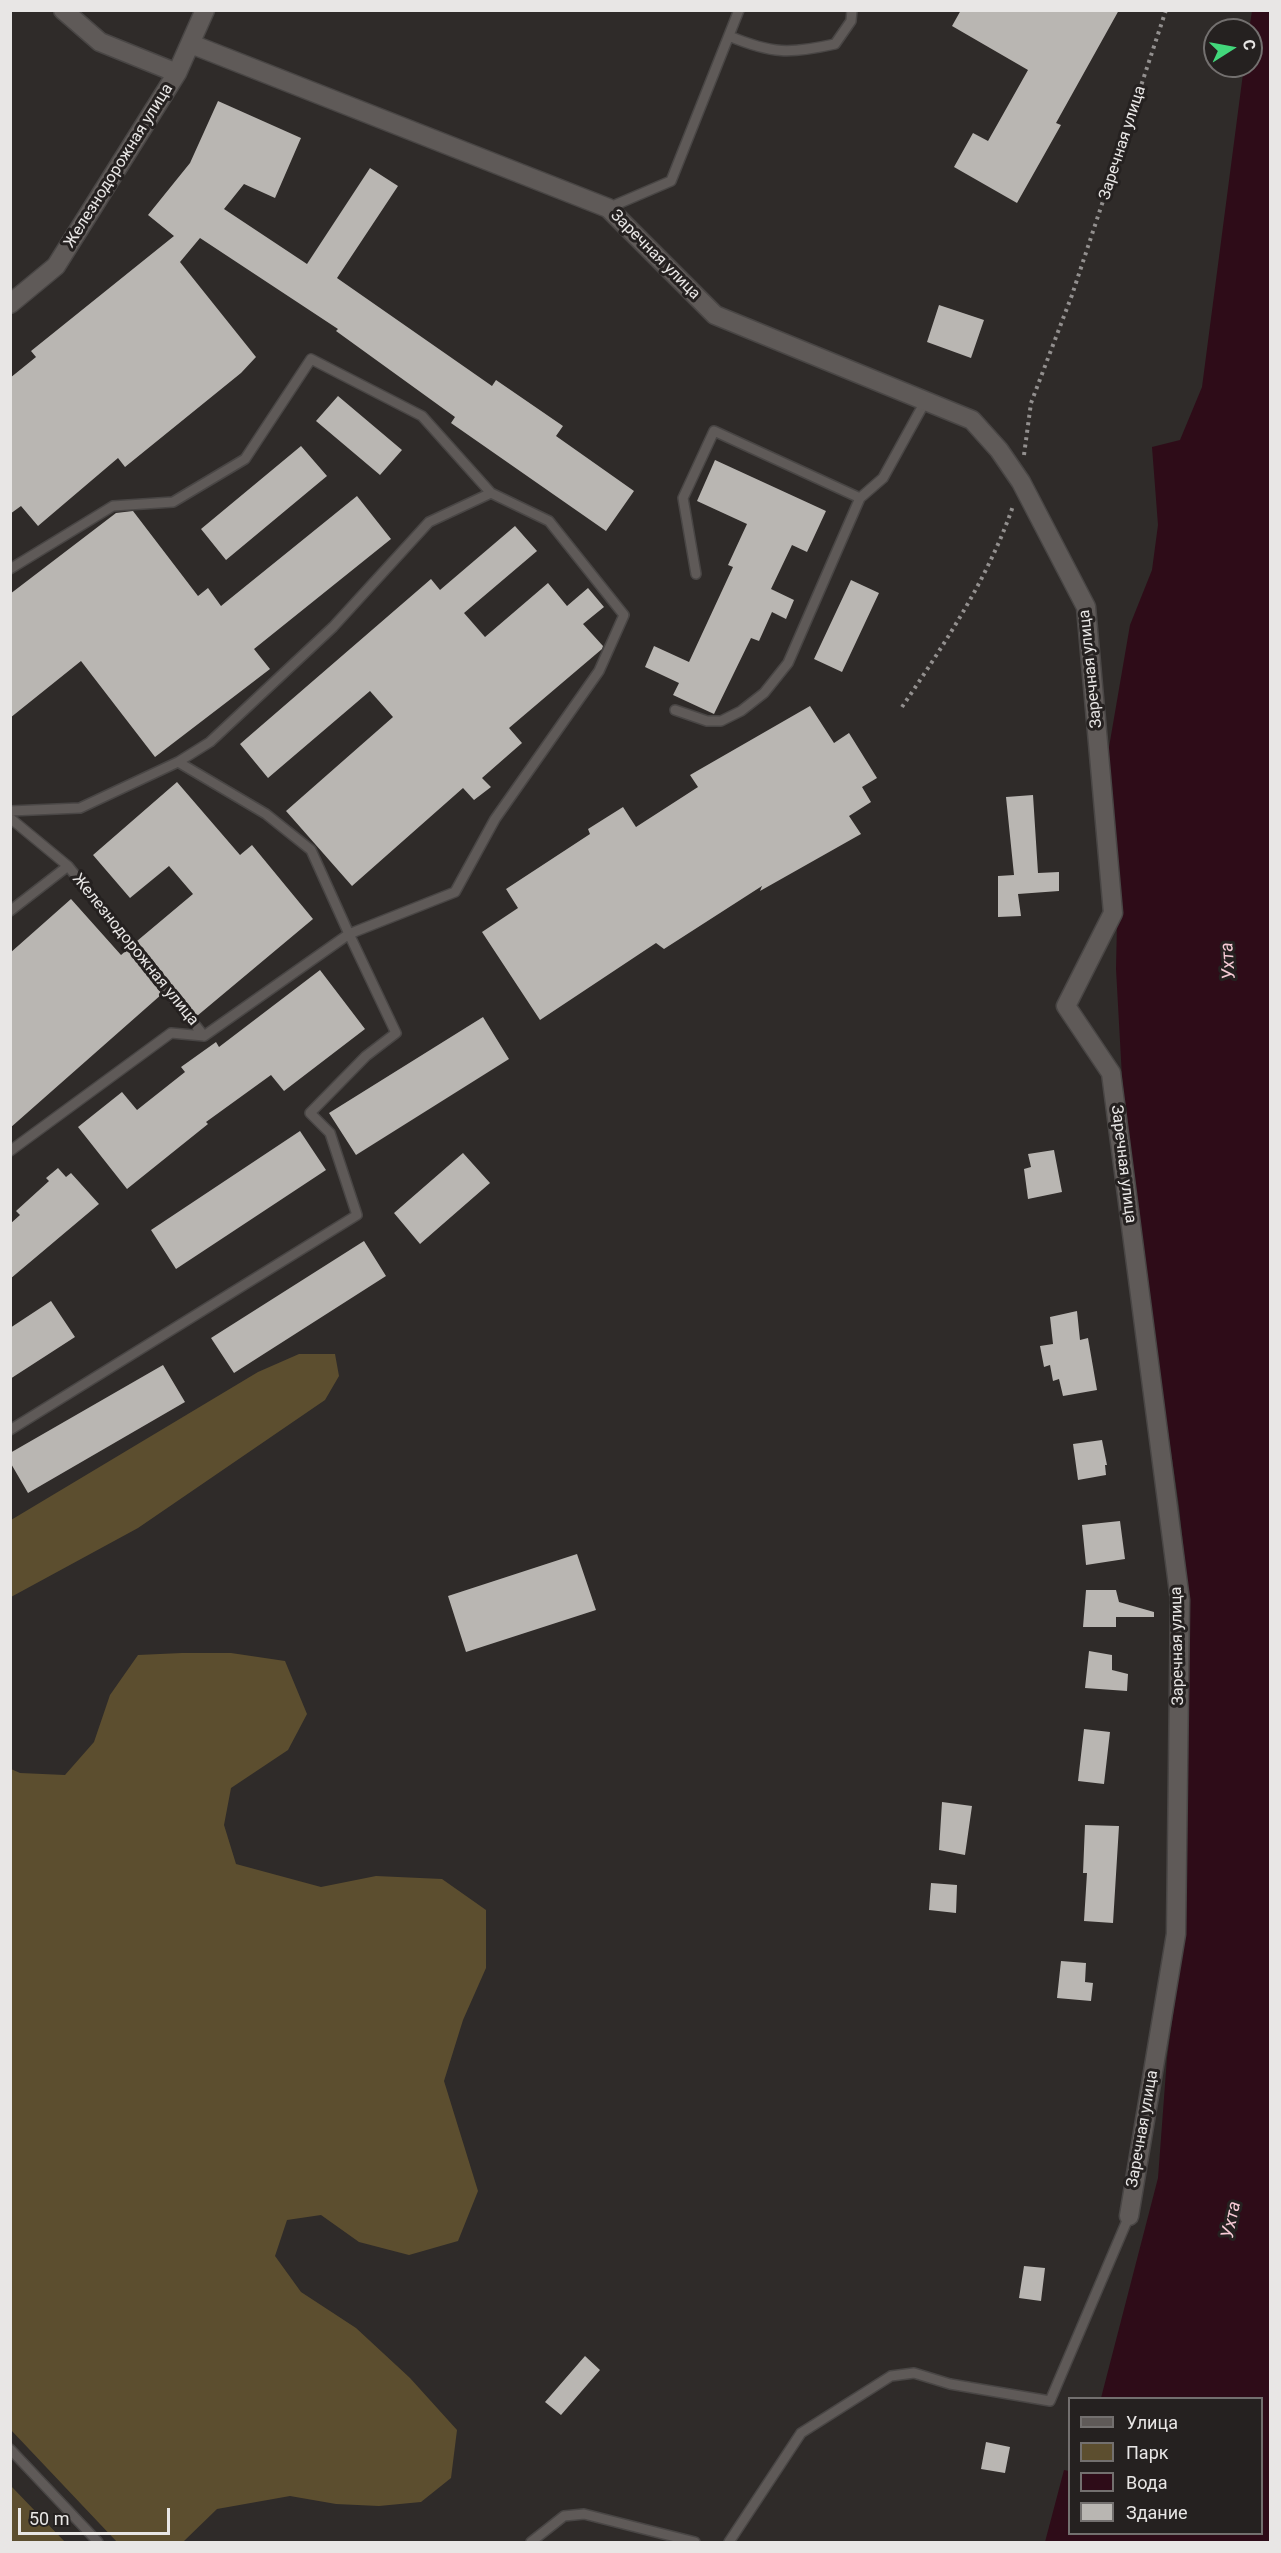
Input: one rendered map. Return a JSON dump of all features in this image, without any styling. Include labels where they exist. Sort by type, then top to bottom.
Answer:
[{"type":"street","points":[[63,10],[100,42],[177,73]]},
{"type":"street","name":"Железнодорожная улица","points":[[10,304],[56,266],[177,73],[205,10]]},
{"type":"street","name":"Заречная улица","points":[[191,44],[608,208],[715,315],[926,399],[972,420],[999,450],[1021,482],[1086,607],[1113,913],[1066,1006],[1111,1073],[1180,1600],[1176,1934],[1129,2217]]},
{"type":"lane","points":[[608,208],[671,181],[740,10]]},
{"type":"lane","points":[[729,36],[758,48],[797,52],[834,44],[851,21],[852,10]]},
{"type":"lane","points":[[10,569],[113,506],[173,502],[245,459],[311,359],[422,417],[491,493],[429,522],[333,627],[210,742],[178,762],[80,808],[10,811]]},
{"type":"lane","points":[[675,710],[707,721],[721,721],[741,711],[764,693],[788,663],[860,498],[883,478],[926,399]]},
{"type":"lane","points":[[696,574],[683,498],[714,431],[860,498]]},
{"type":"lane","name":"Железнодорожная улица","points":[[10,818],[68,866],[204,1036],[349,934],[455,892],[495,819],[599,671],[624,615],[549,521],[491,493]]},
{"type":"lane","points":[[10,1430],[357,1215],[330,1133],[310,1113],[366,1056],[396,1033],[310,850],[266,814],[178,762]]},
{"type":"lane","name":"Железнодорожная улица","points":[[10,912],[68,866]]},
{"type":"lane","points":[[10,1151],[171,1033],[204,1036]]},
{"type":"lane","name":"Заречная улица","points":[[729,2542],[801,2433],[891,2376],[914,2373],[950,2384],[1050,2401],[1129,2217]]},
{"type":"lane","points":[[10,2448],[98,2542]]},
{"type":"lane","points":[[531,2542],[564,2516],[584,2514],[695,2542]]},
{"type":"path","name":"Заречная улица","points":[[1021,482],[1031,403],[1072,295],[1166,10]]},
{"type":"path","points":[[902,707],[962,617],[1001,541],[1021,482]]},
{"type":"green space","points":[[299,1354],[335,1354],[339,1376],[325,1400],[138,1528],[11,1597],[11,1520],[258,1372]]},
{"type":"green space","points":[[231,1653],[285,1661],[307,1714],[288,1750],[231,1788],[224,1825],[236,1864],[321,1887],[376,1876],[442,1879],[486,1910],[486,1968],[463,2020],[444,2081],[478,2191],[458,2241],[409,2255],[359,2242],[321,2215],[287,2220],[275,2256],[301,2292],[356,2328],[410,2378],[457,2430],[451,2478],[421,2502],[379,2506],[336,2504],[290,2496],[217,2509],[183,2542],[117,2542],[11,2430],[11,1769],[20,1773],[65,1775],[94,1742],[110,1695],[138,1655]]},
{"type":"green space","points":[[11,2486],[65,2542],[11,2542]]},
{"type":"water","name":"Ухта","points":[[1252,11],[1270,11],[1270,2542],[1045,2542],[1064,2470],[1068,2471],[1068,2535],[1263,2535],[1263,2397],[1101,2397],[1158,2178],[1167,2058],[1181,1958],[1186,1867],[1185,1717],[1189,1601],[1179,1506],[1138,1228],[1122,1077],[1116,969],[1118,875],[1108,753],[1130,625],[1152,570],[1158,525],[1152,447],[1180,440],[1202,387],[1242,78],[1263,78],[1263,18],[1251,18]]},
{"type":"building","points":[[961,10],[1119,10],[1056,123],[1061,125],[1017,203],[954,167],[973,133],[988,141],[1028,70],[952,26]]},
{"type":"building","points":[[218,101],[301,138],[275,198],[244,184],[224,209],[307,264],[370,168],[398,186],[337,278],[492,386],[496,380],[563,426],[556,436],[634,491],[606,531],[451,423],[455,417],[336,331],[338,329],[200,238],[180,262],[256,357],[241,373],[125,467],[118,458],[38,526],[21,506],[10,514],[10,378],[36,357],[31,351],[174,236],[148,215],[190,163]]},
{"type":"building","points":[[939,305],[984,320],[971,358],[927,342]]},
{"type":"building","points":[[338,396],[402,450],[380,475],[316,421]]},
{"type":"building","points":[[301,446],[327,476],[226,560],[201,529]]},
{"type":"building","points":[[715,460],[826,511],[807,552],[792,545],[771,589],[794,600],[786,619],[772,612],[759,641],[751,638],[714,714],[673,695],[679,683],[645,667],[654,646],[689,662],[733,567],[728,565],[747,524],[697,501]]},
{"type":"building","points":[[357,496],[391,539],[254,649],[270,669],[155,757],[81,661],[10,718],[10,594],[116,513],[133,511],[198,596],[208,588],[221,606]]},
{"type":"building","points":[[515,526],[537,551],[464,613],[485,637],[548,583],[567,606],[588,588],[604,607],[583,624],[603,646],[602,649],[509,728],[522,743],[482,778],[491,787],[474,800],[463,788],[352,886],[286,811],[393,717],[370,691],[268,778],[240,744],[431,579],[440,590]]},
{"type":"building","points":[[851,580],[879,593],[842,672],[814,659]]},
{"type":"building","points":[[810,706],[834,743],[849,733],[877,778],[862,787],[871,802],[849,816],[861,834],[760,891],[762,886],[664,949],[656,943],[540,1020],[482,932],[518,908],[506,889],[590,834],[588,829],[623,807],[636,827],[698,787],[690,775]]},
{"type":"building","points":[[177,782],[240,855],[252,845],[313,919],[197,1016],[137,941],[193,894],[169,866],[130,898],[93,855]]},
{"type":"building","points":[[1033,795],[1038,873],[1059,872],[1059,891],[1018,894],[1021,916],[998,917],[998,876],[1014,875],[1006,797]]},
{"type":"building","points":[[71,899],[121,955],[127,950],[162,994],[10,1128],[10,953]]},
{"type":"building","points":[[320,970],[365,1029],[284,1091],[271,1075],[206,1122],[208,1124],[127,1189],[78,1127],[122,1092],[137,1110],[185,1072],[181,1067],[216,1042],[219,1047]]},
{"type":"building","points":[[483,1017],[509,1059],[356,1155],[329,1113]]},
{"type":"building","points":[[300,1131],[326,1170],[176,1269],[151,1230]]},
{"type":"building","points":[[1054,1150],[1062,1192],[1028,1199],[1024,1169],[1031,1167],[1028,1154]]},
{"type":"building","points":[[463,1153],[490,1183],[420,1244],[394,1213]]},
{"type":"building","points":[[58,1168],[66,1177],[71,1173],[99,1204],[10,1279],[10,1224],[20,1215],[16,1211],[49,1181],[46,1178]]},
{"type":"building","points":[[364,1241],[386,1276],[234,1373],[211,1338]]},
{"type":"building","points":[[51,1301],[75,1337],[10,1379],[10,1328]]},
{"type":"building","points":[[1077,1311],[1080,1340],[1088,1338],[1097,1390],[1063,1396],[1059,1379],[1053,1381],[1050,1365],[1044,1367],[1040,1346],[1053,1344],[1050,1317]]},
{"type":"building","points":[[163,1365],[185,1402],[28,1493],[10,1462],[10,1453]]},
{"type":"building","points":[[1102,1440],[1107,1465],[1105,1465],[1106,1475],[1078,1480],[1073,1444]]},
{"type":"building","points":[[1120,1521],[1125,1559],[1086,1565],[1082,1525]]},
{"type":"building","points":[[577,1554],[596,1610],[466,1652],[448,1596]]},
{"type":"building","points":[[1086,1590],[1116,1590],[1119,1602],[1154,1612],[1154,1617],[1116,1617],[1116,1627],[1083,1627]]},
{"type":"building","points":[[1089,1651],[1112,1655],[1112,1670],[1128,1674],[1127,1691],[1085,1688]]},
{"type":"building","points":[[1084,1729],[1110,1732],[1104,1784],[1078,1781]]},
{"type":"building","points":[[942,1802],[972,1806],[965,1855],[939,1850]]},
{"type":"building","points":[[1085,1825],[1119,1826],[1113,1923],[1084,1921],[1087,1873],[1083,1873]]},
{"type":"building","points":[[931,1883],[957,1885],[956,1913],[929,1910]]},
{"type":"building","points":[[1061,1961],[1086,1963],[1085,1982],[1093,1983],[1091,2001],[1057,1998]]},
{"type":"building","points":[[1024,2266],[1045,2268],[1041,2301],[1019,2298]]},
{"type":"building","points":[[585,2356],[600,2370],[561,2415],[545,2402]]},
{"type":"building","points":[[986,2442],[1010,2447],[1005,2473],[981,2469]]}]
